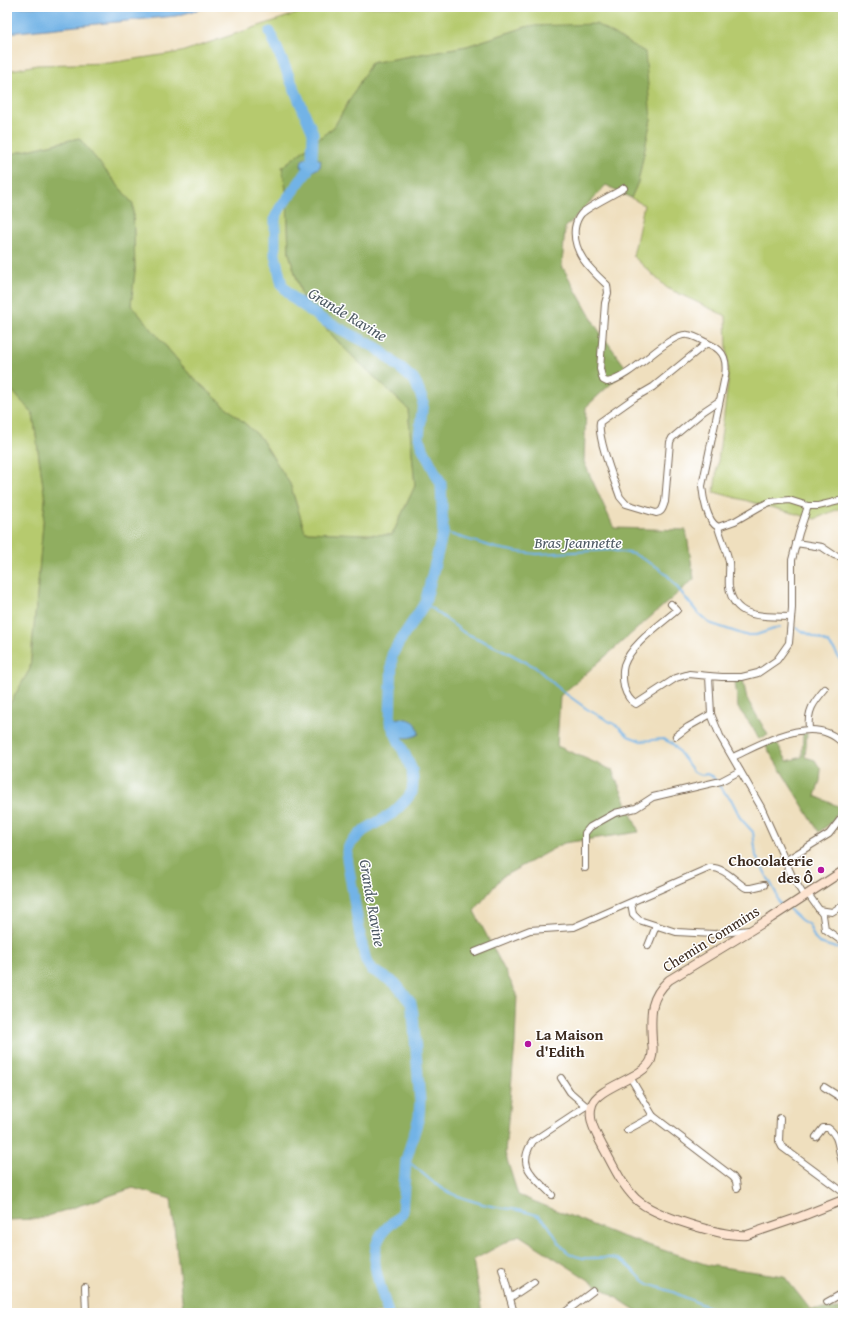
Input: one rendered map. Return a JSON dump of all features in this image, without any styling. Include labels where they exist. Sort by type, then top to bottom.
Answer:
[{"type":"street","points":[[624,188],[582,213],[577,220],[575,231],[575,241],[579,253],[595,275],[607,285],[608,293],[604,303],[600,369],[603,380],[606,382],[618,378],[646,360],[677,336],[688,335],[719,349],[725,359],[725,376],[702,486],[705,505],[715,525],[718,527],[727,553],[730,564],[729,586],[732,598],[737,607],[747,613],[757,615],[790,617]]},
{"type":"street","points":[[707,343],[653,387],[634,398],[600,422],[599,428],[605,451],[623,502],[656,513],[659,513],[662,510],[665,502],[670,442],[672,438],[704,411],[719,401]]},
{"type":"street","points":[[718,527],[735,521],[770,502],[789,500],[808,506],[818,506],[843,500]]},
{"type":"street","points":[[671,604],[677,610],[630,653],[623,667],[625,689],[632,702],[636,704],[643,701],[676,678],[689,674],[742,677],[758,673],[767,668],[777,660],[788,643],[792,608],[792,560],[808,506]]},
{"type":"street","points":[[796,543],[822,547],[834,555],[843,557]]},
{"type":"street","points":[[709,676],[711,714],[720,736],[761,807],[792,876],[806,895],[820,910],[823,915],[825,929],[843,942]]},
{"type":"street","points":[[809,729],[809,713],[817,698],[825,689]]},
{"type":"street","points":[[676,736],[688,727],[711,714]]},
{"type":"street","points":[[733,757],[774,738],[809,729],[830,734],[843,744]]},
{"type":"street","points":[[585,868],[585,833],[590,827],[615,813],[636,808],[653,797],[721,781],[740,771]]},
{"type":"street","points":[[785,862],[829,834],[843,816]]},
{"type":"street","points":[[475,952],[530,930],[574,927],[713,867],[724,872],[746,888],[764,885]]},
{"type":"street","name":"Chemin Commins","points":[[552,1195],[527,1168],[527,1152],[533,1141],[589,1105],[597,1097],[639,1072],[651,1061],[653,1051],[651,1018],[653,1004],[661,988],[678,975],[782,911],[843,871]]},
{"type":"street","points":[[631,903],[633,914],[639,920],[683,933],[714,934],[751,930]]},
{"type":"street","points":[[820,910],[832,912],[843,906]]},
{"type":"street","points":[[648,946],[656,926]]},
{"type":"street","points":[[630,1077],[653,1116],[733,1177],[736,1181],[737,1188]]},
{"type":"street","points":[[561,1078],[570,1092],[589,1105],[590,1114],[596,1133],[626,1188],[642,1204],[661,1214],[693,1225],[742,1235],[760,1231],[800,1218],[843,1200]]},
{"type":"street","points":[[824,1087],[843,1099]]},
{"type":"street","points":[[627,1130],[653,1116]]},
{"type":"street","points":[[780,1118],[780,1144],[843,1192]]},
{"type":"street","points":[[816,1137],[823,1128],[828,1128],[831,1130],[837,1138],[843,1164]]},
{"type":"street","points":[[502,1269],[514,1313]]},
{"type":"street","points":[[510,1298],[534,1282]]},
{"type":"street","points":[[86,1287],[86,1313]]},
{"type":"street","points":[[564,1313],[593,1291]]},
{"type":"street","points":[[827,1302],[843,1293]]},
{"type":"green space","points":[[316,7],[843,7],[843,507],[815,519],[714,492],[728,383],[726,316],[667,288],[633,256],[644,205],[631,198],[638,182],[651,119],[529,26],[467,46],[371,63],[334,127],[282,167],[287,195],[289,253],[305,306],[344,348],[408,409],[415,486],[392,535],[305,532],[290,484],[260,437],[191,376],[131,305],[135,271],[133,204],[79,138],[7,155],[7,71],[37,65],[109,63],[181,52]]},
{"type":"green space","points":[[596,24],[645,52],[651,119],[638,182],[631,198],[606,185],[565,228],[562,266],[597,328],[627,369],[586,407],[584,462],[614,528],[686,530],[694,579],[560,696],[557,746],[612,770],[639,832],[564,843],[502,877],[474,911],[517,994],[515,1044],[505,1153],[518,1195],[615,1234],[708,1265],[784,1276],[810,1309],[843,1309],[843,1313],[640,1313],[519,1235],[473,1260],[482,1313],[182,1313],[183,1308],[171,1199],[133,1188],[38,1219],[7,1220],[7,709],[30,669],[45,500],[33,414],[7,385],[7,155],[79,138],[133,204],[135,271],[131,305],[191,376],[260,437],[290,484],[305,532],[392,535],[415,486],[408,409],[344,348],[305,306],[289,253],[287,195],[282,167],[334,127],[371,63],[467,46],[529,26]]},
{"type":"green space","points":[[7,385],[33,414],[45,500],[30,669],[7,709]]},
{"type":"green space","points":[[743,680],[747,699],[768,735],[759,739],[751,725],[738,708],[735,681]]},
{"type":"green space","points":[[803,733],[807,733],[805,757],[815,760],[821,770],[820,781],[815,796],[840,807],[832,822],[819,832],[765,745],[776,741],[787,761],[802,757]]},
{"type":"water","points":[[7,7],[208,7],[176,16],[7,33]]},
{"type":"water","points":[[311,156],[321,160],[320,167],[313,171],[305,172],[301,166],[302,160]]},
{"type":"water","points":[[400,718],[408,719],[415,723],[419,734],[409,738],[404,738],[396,734],[387,721]]},
{"type":"waterway","name":"Grande Ravine","points":[[270,32],[313,133],[312,160],[307,172],[280,208],[275,218],[275,255],[282,285],[294,299],[323,320],[377,348],[415,381],[423,401],[419,437],[421,445],[441,484],[443,532],[425,603],[392,655],[390,722],[412,770],[412,792],[393,813],[363,831],[350,844],[347,851],[361,941],[366,961],[371,969],[395,983],[411,1003],[413,1014],[420,1101],[419,1117],[406,1160],[402,1213],[381,1235],[375,1254],[375,1264],[379,1284],[388,1313]]},
{"type":"waterway","name":"Bras Jeannette","points":[[443,532],[496,548],[519,552],[537,554],[610,550],[634,554],[657,567],[668,576],[697,612],[709,623],[745,635],[756,635],[780,627]]},
{"type":"waterway","points":[[425,603],[463,632],[503,650],[535,667],[562,691],[587,709],[619,727],[628,736],[641,741],[663,739],[673,744],[694,772],[702,775],[707,774],[713,777],[731,799],[741,819],[753,832],[756,856],[776,893],[778,902],[785,907]]},
{"type":"waterway","name":"Bras Jeannette","points":[[796,628],[828,643],[835,651],[843,665]]},
{"type":"waterway","points":[[789,909],[809,925],[815,939],[819,943],[843,950]]},
{"type":"waterway","points":[[406,1160],[438,1186],[450,1193],[486,1205],[521,1211],[538,1216],[547,1224],[560,1245],[575,1256],[581,1258],[617,1259],[629,1266],[647,1283],[708,1307],[733,1313]]},
{"type":"place","name":"Chocolaterie des Ô","points":[[821,870]]},
{"type":"place","name":"La Maison d'Edith","points":[[528,1044]]}]
